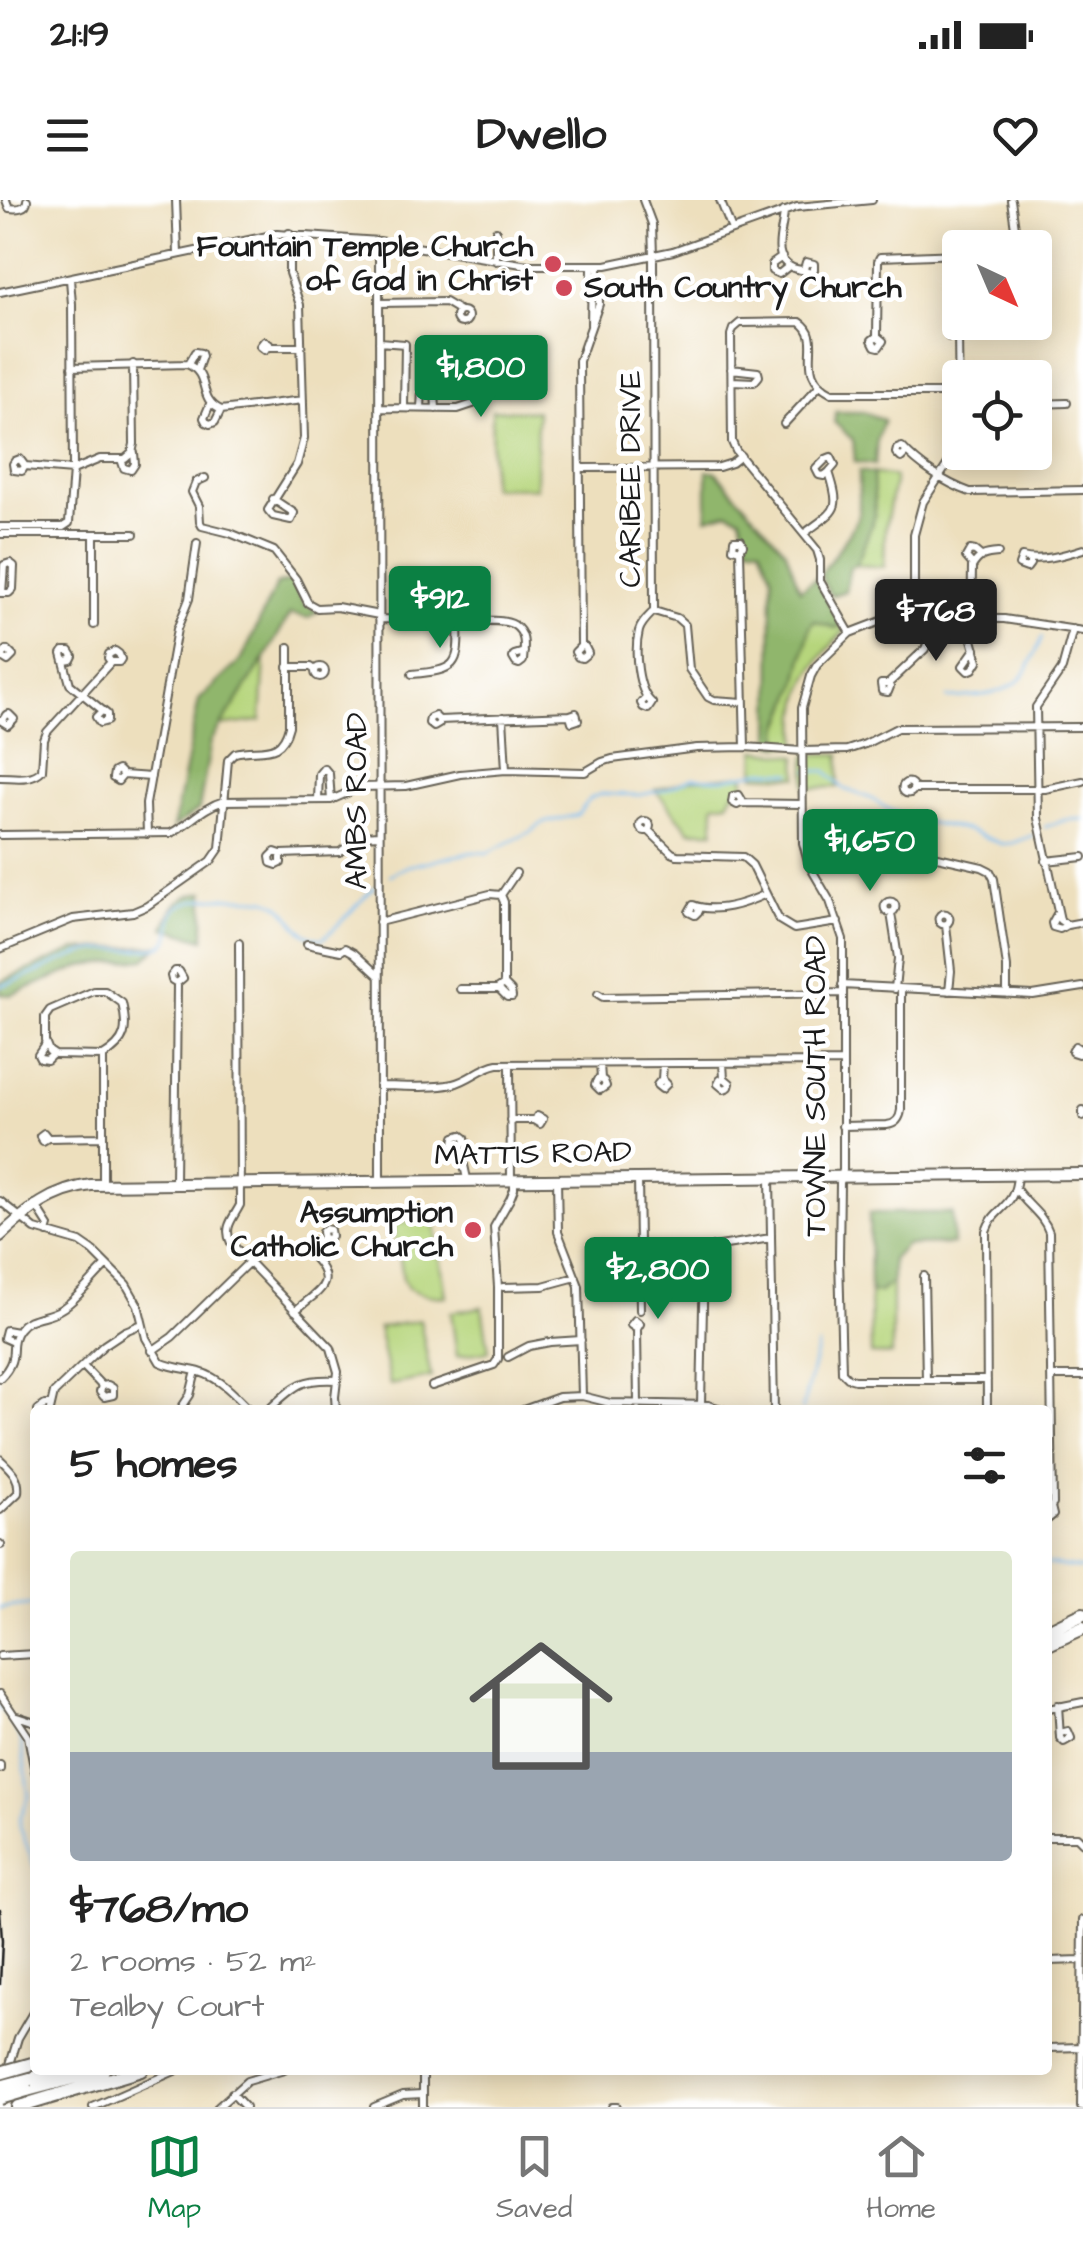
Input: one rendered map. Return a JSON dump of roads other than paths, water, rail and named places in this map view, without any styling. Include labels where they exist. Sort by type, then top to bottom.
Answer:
[{"type":"highway","points":[[1052,1629],[1083,1614]]},
{"type":"highway","points":[[1052,1642],[1083,1628]]},
{"type":"highway","points":[[0,2073],[28,2085],[77,2075]]},
{"type":"highway","points":[[0,2098],[51,2075]]},
{"type":"highway","points":[[0,2087],[103,2075]]},
{"type":"main road","name":"MATTIS ROAD","points":[[0,1236],[36,1204],[65,1190],[102,1185],[1083,1174]]},
{"type":"street","points":[[6,200],[10,208],[18,210],[29,201]]},
{"type":"street","points":[[176,200],[178,254]]},
{"type":"street","name":"CARIBEE DRIVE","points":[[644,200],[652,224],[653,256],[654,610],[686,625],[688,669],[708,697],[742,702]]},
{"type":"street","points":[[720,200],[732,230]]},
{"type":"street","points":[[0,292],[260,236],[290,233],[538,266],[595,266],[653,256],[732,230],[787,206],[872,200]]},
{"type":"street","points":[[1011,200],[1015,230]]},
{"type":"street","points":[[787,206],[778,245],[789,266],[804,269]]},
{"type":"street","points":[[496,231],[496,261]]},
{"type":"street","points":[[274,499],[300,457],[304,438],[300,305],[289,273],[290,233]]},
{"type":"street","name":"AMBS ROAD","points":[[379,242],[380,1180]]},
{"type":"street","points":[[878,336],[880,257],[942,255]]},
{"type":"street","points":[[782,257],[772,264],[772,272],[778,274],[789,266]]},
{"type":"street","points":[[581,646],[580,361],[590,329],[595,266]]},
{"type":"street","points":[[0,531],[66,526],[70,516],[74,470],[70,278]]},
{"type":"street","points":[[379,304],[445,302],[460,311]]},
{"type":"street","points":[[850,634],[820,581],[817,550],[732,442],[731,335],[740,322],[800,322],[812,337],[812,373],[819,386],[832,394],[942,393]]},
{"type":"street","points":[[380,342],[405,344],[404,408]]},
{"type":"street","points":[[268,346],[301,347]]},
{"type":"street","points":[[380,408],[458,409],[473,404],[504,368],[491,350]]},
{"type":"street","points":[[188,364],[195,352],[201,353],[197,370]]},
{"type":"street","points":[[120,459],[124,468],[131,470],[135,464],[133,364]]},
{"type":"street","points":[[72,367],[188,364],[201,375],[210,404],[221,410],[302,400]]},
{"type":"street","points":[[732,370],[754,371],[759,376],[754,382],[732,382]]},
{"type":"street","points":[[421,408],[422,390],[429,386],[435,392],[436,409]]},
{"type":"street","points":[[784,424],[819,386]]},
{"type":"street","points":[[1052,403],[1067,403]]},
{"type":"street","points":[[210,404],[206,422],[215,422],[221,410]]},
{"type":"street","points":[[25,466],[74,470],[133,452]]},
{"type":"street","points":[[906,452],[938,476],[970,492],[1083,490]]},
{"type":"street","points":[[582,468],[719,467],[741,456]]},
{"type":"street","points":[[914,618],[914,535],[923,502],[942,470]]},
{"type":"street","points":[[805,533],[834,510],[836,496],[829,472]]},
{"type":"street","points":[[205,478],[196,482],[192,492],[202,526],[274,551],[296,579],[308,603],[316,608],[336,606],[379,617],[511,623],[522,634],[524,652]]},
{"type":"street","points":[[0,531],[134,534]]},
{"type":"street","points":[[94,535],[94,625]]},
{"type":"street","points":[[147,834],[146,804],[176,629],[189,599],[197,543]]},
{"type":"street","points":[[1030,559],[1083,549]]},
{"type":"street","points":[[740,550],[745,747]]},
{"type":"street","points":[[974,649],[973,565],[981,556],[998,552]]},
{"type":"street","points":[[646,698],[638,644],[640,626],[654,610]]},
{"type":"street","points":[[888,684],[925,650],[928,618]]},
{"type":"street","name":"TOWNE SOUTH ROAD","points":[[926,1380],[848,1378],[842,1372],[842,939],[830,901],[809,865],[802,843],[802,708],[817,665],[850,634],[884,620],[1035,622],[1083,631]]},
{"type":"street","points":[[412,674],[442,670],[457,660],[458,623]]},
{"type":"street","points":[[1073,629],[1062,669],[1036,708],[1037,789],[1038,818],[1057,914],[1066,925],[1083,922]]},
{"type":"street","points":[[0,949],[73,919],[126,914],[147,906],[211,861],[220,848],[228,760],[235,753],[248,750],[272,750],[286,737],[289,646]]},
{"type":"street","points":[[65,661],[70,684],[101,712]]},
{"type":"street","points":[[0,777],[40,774],[47,732],[110,662]]},
{"type":"street","points":[[288,667],[315,670]]},
{"type":"street","points":[[439,720],[570,715]]},
{"type":"street","points":[[503,717],[506,770]]},
{"type":"street","points":[[0,835],[171,833],[209,806],[224,801],[331,800],[361,788],[406,786],[460,774],[506,770],[585,772],[612,759],[698,748],[846,750],[897,728],[1083,726]]},
{"type":"street","points":[[318,800],[319,774],[324,768],[329,774],[331,800]]},
{"type":"street","points":[[123,775],[151,777]]},
{"type":"street","points":[[913,789],[1037,789],[1083,781]]},
{"type":"street","points":[[741,803],[802,804]]},
{"type":"street","points":[[648,830],[677,855],[743,857],[752,865],[779,920],[794,930],[838,922]]},
{"type":"street","points":[[281,854],[340,852],[362,836],[379,835]]},
{"type":"street","points":[[809,865],[864,843],[990,871],[1008,967],[1008,994]]},
{"type":"street","points":[[1046,862],[1083,857]]},
{"type":"street","points":[[501,894],[516,873]]},
{"type":"street","points":[[379,922],[501,894]]},
{"type":"street","points":[[460,990],[502,987],[501,894]]},
{"type":"street","points":[[698,908],[731,907],[766,894]]},
{"type":"street","points":[[842,1126],[887,1125],[900,1118],[898,958],[891,913]]},
{"type":"street","points":[[946,925],[952,971],[949,991]]},
{"type":"street","points":[[240,944],[240,1205],[227,1235],[331,1348],[337,1364],[336,1405]]},
{"type":"street","points":[[307,944],[341,951],[344,948],[379,976]]},
{"type":"street","points":[[176,983],[176,1183]]},
{"type":"street","points":[[598,994],[660,996],[898,989],[1033,995],[1083,987]]},
{"type":"street","points":[[94,991],[113,994],[122,1003],[125,1029],[116,1047],[102,1056],[49,1052],[45,1017],[50,1010],[94,991]]},
{"type":"street","points":[[102,1056],[102,1185]]},
{"type":"street","points":[[380,1086],[449,1084],[486,1067],[510,1065],[843,1062]]},
{"type":"street","points":[[600,1064],[600,1079]]},
{"type":"street","points":[[662,1064],[662,1079]]},
{"type":"street","points":[[723,1064],[724,1078]]},
{"type":"street","points":[[432,1386],[494,1364],[498,1359],[494,1227],[514,1189],[510,1065]]},
{"type":"street","points":[[510,1120],[534,1120]]},
{"type":"street","points":[[48,1138],[101,1137]]},
{"type":"street","points":[[460,1147],[468,1179]]},
{"type":"street","points":[[988,1405],[986,1231],[990,1218],[1009,1203],[1016,1190],[1017,1175]]},
{"type":"street","points":[[770,1177],[774,1405]]},
{"type":"street","points":[[638,1178],[640,1310]]},
{"type":"street","points":[[557,1179],[558,1232],[579,1286],[582,1396]]},
{"type":"street","points":[[1016,1190],[1046,1222],[1049,1232],[1051,1405]]},
{"type":"street","points":[[0,1201],[35,1229],[80,1242],[126,1284],[160,1362],[224,1382],[245,1405]]},
{"type":"street","points":[[36,1204],[49,1226],[47,1233]]},
{"type":"street","points":[[1002,1209],[1028,1206]]},
{"type":"street","points":[[295,1311],[326,1279],[326,1272],[313,1257],[315,1244],[323,1238]]},
{"type":"street","points":[[537,1405],[559,1397],[582,1396],[610,1403],[701,1405],[704,1258],[713,1247],[771,1238]]},
{"type":"street","points":[[152,1351],[172,1337],[248,1262]]},
{"type":"street","points":[[0,1378],[14,1358],[17,1332],[29,1320],[62,1309],[106,1265]]},
{"type":"street","points":[[924,1276],[926,1380],[987,1380]]},
{"type":"street","points":[[503,1287],[543,1286],[576,1277]]},
{"type":"street","points":[[51,1405],[54,1393],[112,1338],[142,1324]]},
{"type":"street","points":[[637,1329],[638,1405]]},
{"type":"street","points":[[508,1357],[539,1344],[581,1340]]},
{"type":"street","points":[[83,1366],[102,1386]]},
{"type":"street","points":[[183,1405],[196,1371]]},
{"type":"street","points":[[1052,1376],[1083,1376]]},
{"type":"street","points":[[274,1405],[299,1382],[337,1380]]},
{"type":"street","points":[[548,1401],[550,1405]]},
{"type":"street","points":[[0,1459],[19,1484],[18,1493],[0,1510]]},
{"type":"street","points":[[0,1656],[30,1654]]},
{"type":"street","points":[[0,1694],[26,1731],[30,1749]]},
{"type":"street","points":[[1052,1707],[1083,1702]]},
{"type":"street","points":[[1058,1706],[1060,1732]]},
{"type":"street","points":[[16,1715],[30,1722]]},
{"type":"street","points":[[26,1731],[30,1728]]},
{"type":"street","points":[[1052,1837],[1074,1837],[1083,1842]]},
{"type":"street","points":[[1080,2107],[1083,1920]]},
{"type":"street","points":[[1052,1960],[1082,1960]]},
{"type":"street","points":[[6,2107],[11,2055],[30,2017]]},
{"type":"street","points":[[1052,2048],[1081,2047]]},
{"type":"street","points":[[93,2107],[166,2075]]},
{"type":"street","points":[[218,2107],[247,2081],[267,2075]]},
{"type":"street","points":[[423,2075],[423,2107]]},
{"type":"street","points":[[232,2093],[245,2107]]},
{"type":"street","points":[[374,2107],[403,2095],[423,2094]]},
{"type":"waterway","points":[[947,698],[988,694],[1017,682],[1027,671],[1042,638]]},
{"type":"waterway","points":[[390,875],[408,866],[473,852],[487,853],[543,823],[577,815],[591,798],[601,794],[640,795],[693,778],[723,779],[763,771],[792,773]]},
{"type":"waterway","points":[[809,771],[826,771],[844,789],[920,821],[967,830],[1002,844],[1034,835]]},
{"type":"waterway","points":[[1045,827],[1083,819]]},
{"type":"waterway","points":[[0,986],[87,952],[148,949],[163,944],[176,909],[204,899],[272,901],[303,931],[322,939],[375,887]]},
{"type":"waterway","points":[[803,1405],[818,1345]]},
{"type":"waterway","points":[[1052,1565],[1083,1569]]},
{"type":"waterway","points":[[0,1608],[30,1605]]},
{"type":"waterway","points":[[0,1705],[21,1738],[29,1797],[20,1827],[30,1854]]},
{"type":"railway","points":[[0,1909],[0,1984]]},
{"type":"place","name":"Fountain Temple Church of God in Christ","points":[[553,264]]},
{"type":"place","name":"South Country Church","points":[[564,288]]},
{"type":"place","name":"Assumption Catholic Church","points":[[473,1230]]}]
